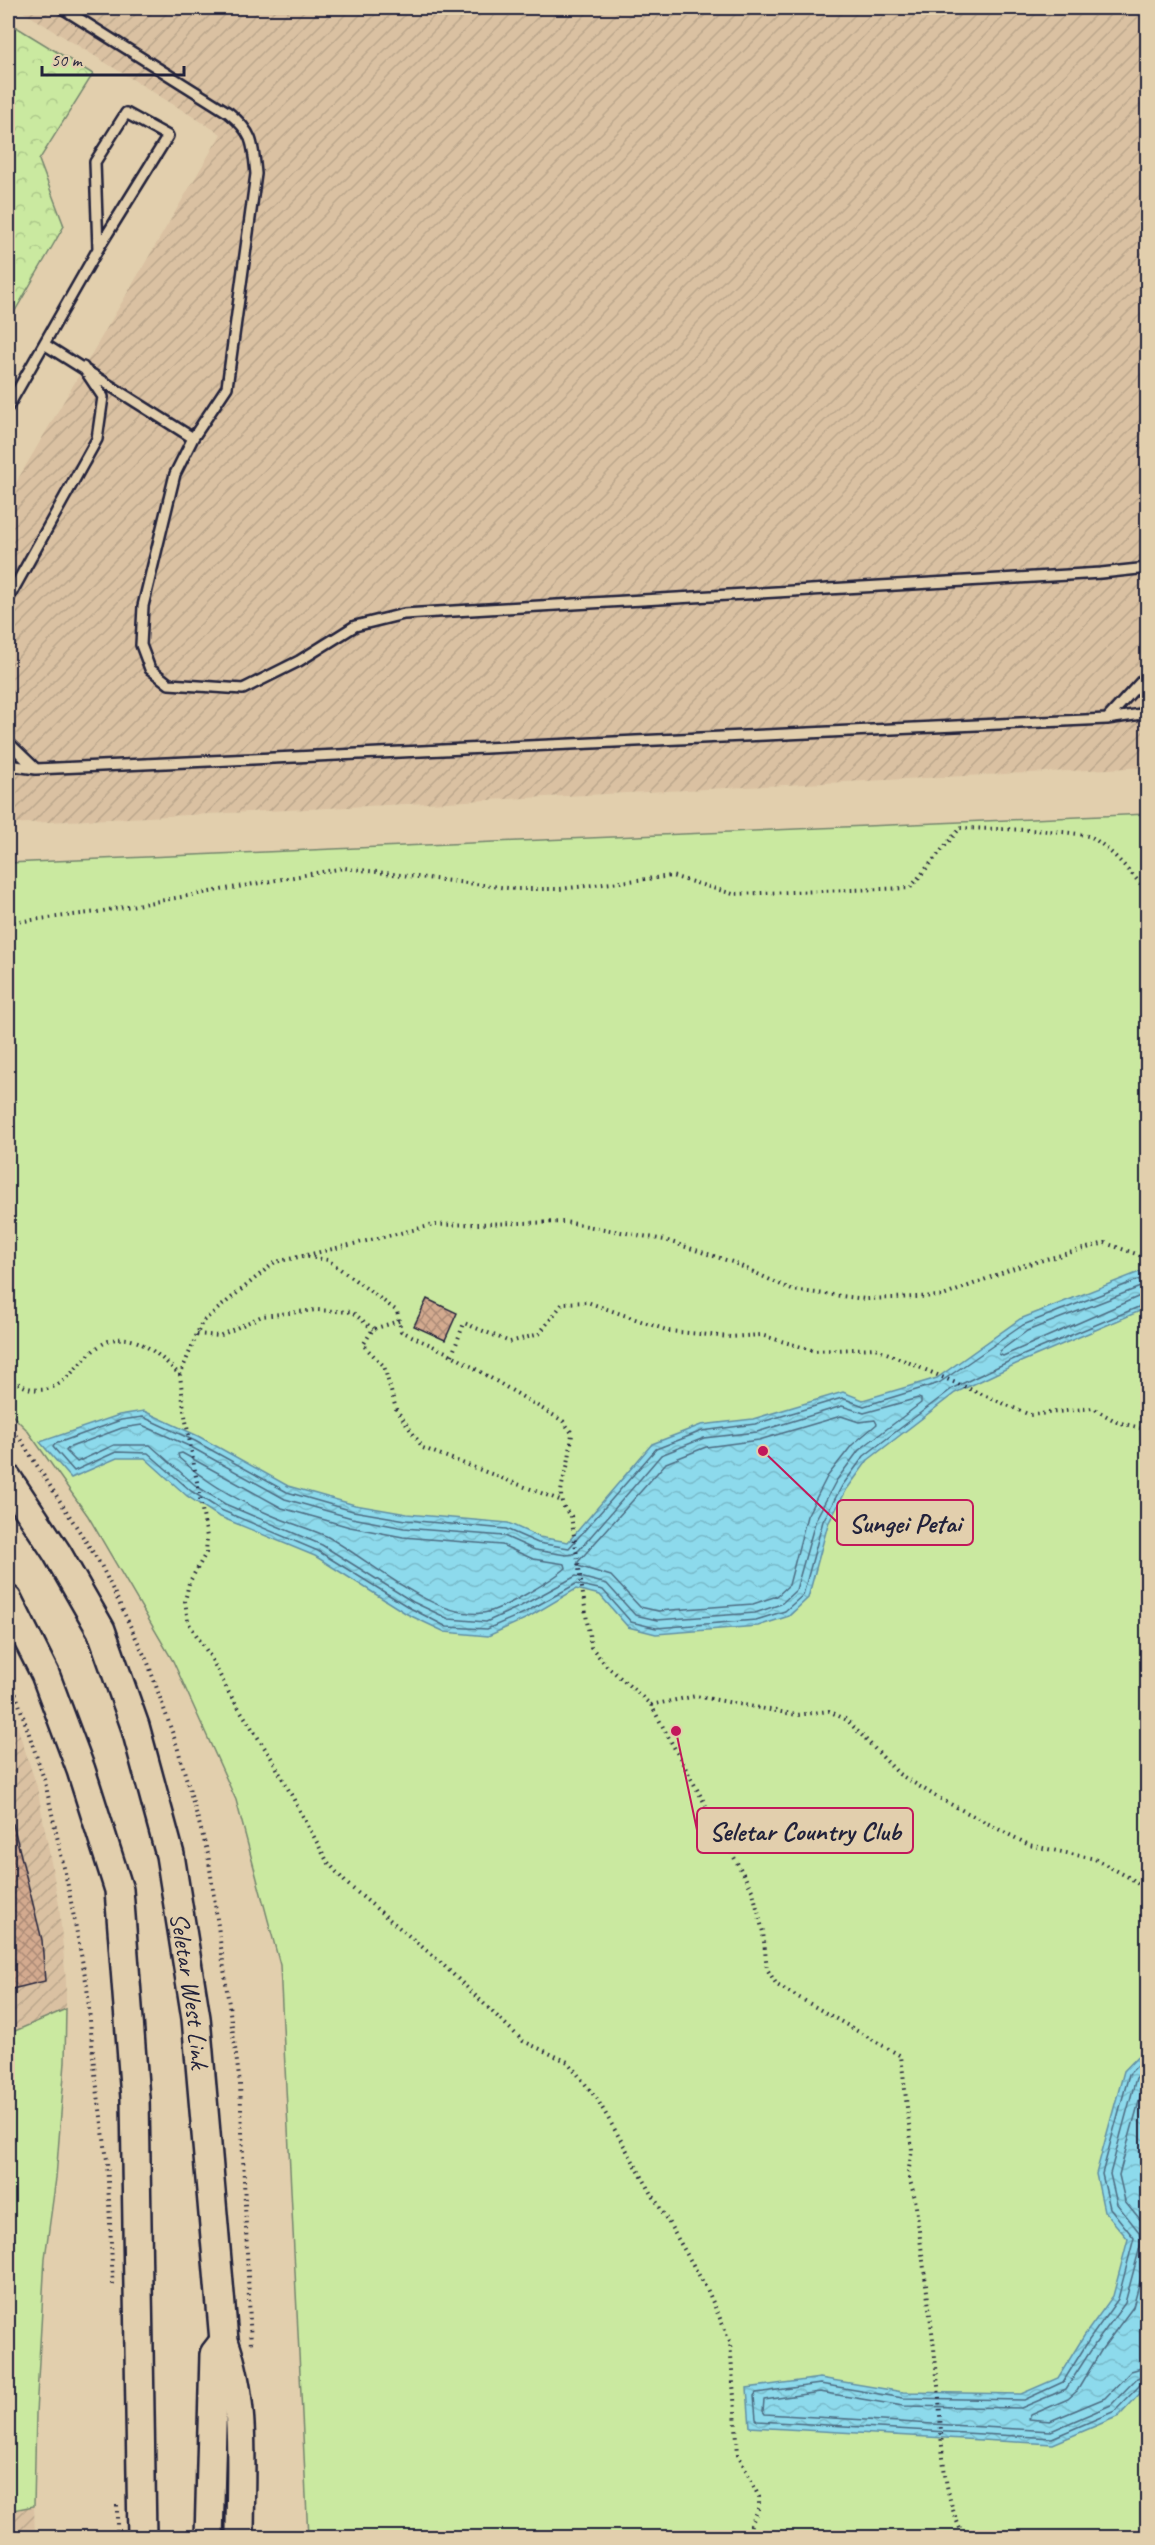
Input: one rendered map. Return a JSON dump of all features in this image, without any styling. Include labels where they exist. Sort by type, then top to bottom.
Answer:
[{"type":"main road","name":"Seletar West Link","points":[[8,1479],[57,1553],[101,1630],[135,1726],[170,1855],[196,2018],[224,2341],[234,2369],[240,2424],[240,2538]]},
{"type":"main road","points":[[8,1600],[45,1674],[81,1770],[120,1890],[135,2098],[142,2538]]},
{"type":"main road","points":[[209,2538],[214,2354],[224,2341]]},
{"type":"lane","points":[[62,8],[229,112],[245,126],[254,148],[255,174],[227,387],[193,438],[175,474],[143,606],[141,645],[150,669],[169,684],[243,689],[299,661],[355,626],[404,614],[1148,568]]},
{"type":"lane","points":[[8,406],[98,249],[168,136],[126,112],[95,162],[98,249]]},
{"type":"lane","points":[[44,344],[193,438]]},
{"type":"lane","points":[[8,599],[97,439],[103,397],[83,367]]},
{"type":"lane","points":[[1107,719],[1148,674]]},
{"type":"lane","points":[[8,765],[36,769],[1107,719],[1148,713]]},
{"type":"lane","points":[[8,742],[36,769]]},
{"type":"path","points":[[8,923],[98,912],[344,868],[516,889],[560,889],[672,876],[733,894],[910,888],[960,828],[1066,833],[1091,837],[1113,854],[1148,894]]},
{"type":"path","points":[[750,2538],[751,2525],[759,2507],[759,2497],[738,2454],[733,2367],[729,2341],[707,2289],[597,2099],[568,2062],[523,2041],[439,1961],[346,1884],[327,1861],[272,1758],[188,1622],[186,1601],[189,1583],[206,1553],[207,1537],[184,1410],[180,1375],[201,1322],[275,1262],[434,1225],[565,1222],[664,1240],[732,1262],[792,1290],[866,1299],[943,1296],[1014,1268],[1105,1243],[1146,1257]]},
{"type":"path","points":[[303,1256],[328,1260],[397,1311],[401,1330],[452,1355],[563,1421],[572,1433],[567,1467],[560,1484],[563,1509],[571,1516],[591,1647],[606,1665],[651,1705],[753,1892],[763,1932],[767,1969],[777,1985],[901,2056],[912,2150],[908,2174],[915,2198],[938,2378],[945,2469],[954,2518],[965,2538]]},
{"type":"path","points":[[452,1355],[464,1323],[510,1342],[538,1334],[563,1303],[587,1302],[669,1330],[730,1337],[761,1335],[815,1351],[875,1347],[1030,1415],[1093,1408],[1118,1422],[1148,1430]]},
{"type":"path","points":[[197,1334],[219,1336],[262,1316],[316,1310],[352,1312],[373,1329]]},
{"type":"path","points":[[399,1321],[373,1329],[363,1345],[384,1366],[396,1409],[423,1448],[562,1501]]},
{"type":"path","points":[[8,1377],[22,1387],[39,1391],[57,1387],[98,1346],[114,1339],[135,1341],[156,1353],[180,1375]]},
{"type":"path","points":[[8,1677],[45,1782],[87,1986],[94,2066],[107,2160],[114,2291]]},
{"type":"path","points":[[651,1705],[696,1696],[797,1715],[828,1711],[847,1720],[899,1774],[937,1797],[1029,1845],[1095,1859],[1132,1879],[1148,1892]]},
{"type":"path","points":[[117,2503],[117,2538]]},
{"type":"shaded area","points":[[17,8],[1147,8],[1147,767],[8,824],[8,496],[221,134]]},
{"type":"shaded area","points":[[8,1698],[37,1787],[59,1905],[66,1981],[66,2009],[8,2034]]},
{"type":"shaded area","points":[[34,2506],[35,2537],[8,2537],[8,2511]]},
{"type":"green space","points":[[8,22],[93,74],[39,160],[64,226],[8,323]]},
{"type":"green space","points":[[1147,814],[1147,2537],[308,2537],[280,1965],[236,1800],[173,1661],[88,1516],[27,1430],[8,1411],[8,863]]},
{"type":"green space","points":[[66,2009],[65,2062],[56,2178],[45,2258],[36,2413],[34,2506],[8,2511],[8,2034]]},
{"type":"water","points":[[1147,1269],[1147,1308],[1016,1364],[955,1393],[868,1460],[847,1489],[828,1524],[808,1598],[789,1616],[758,1626],[656,1634],[628,1627],[600,1595],[576,1589],[527,1618],[488,1636],[445,1632],[407,1614],[315,1556],[218,1516],[187,1496],[145,1458],[117,1458],[71,1478],[40,1442],[119,1415],[144,1411],[198,1436],[288,1486],[355,1505],[407,1514],[508,1523],[539,1537],[568,1542],[652,1444],[701,1425],[753,1419],[843,1392],[863,1400],[937,1378],[1020,1319]]},
{"type":"water","points":[[1147,2047],[1147,2386],[1119,2416],[1053,2444],[750,2427],[747,2388],[820,2378],[903,2392],[1021,2394],[1058,2378],[1084,2336],[1113,2296],[1128,2239],[1104,2211],[1096,2174],[1124,2071]]},
{"type":"building","points":[[427,1299],[457,1313],[445,1340],[414,1326]]},
{"type":"building","points":[[13,1824],[42,1940],[45,1981],[8,1990],[8,1825]]},
{"type":"place","name":"Sungei Petai","points":[[763,1451]]},
{"type":"place","name":"Seletar Country Club","points":[[676,1731]]}]
